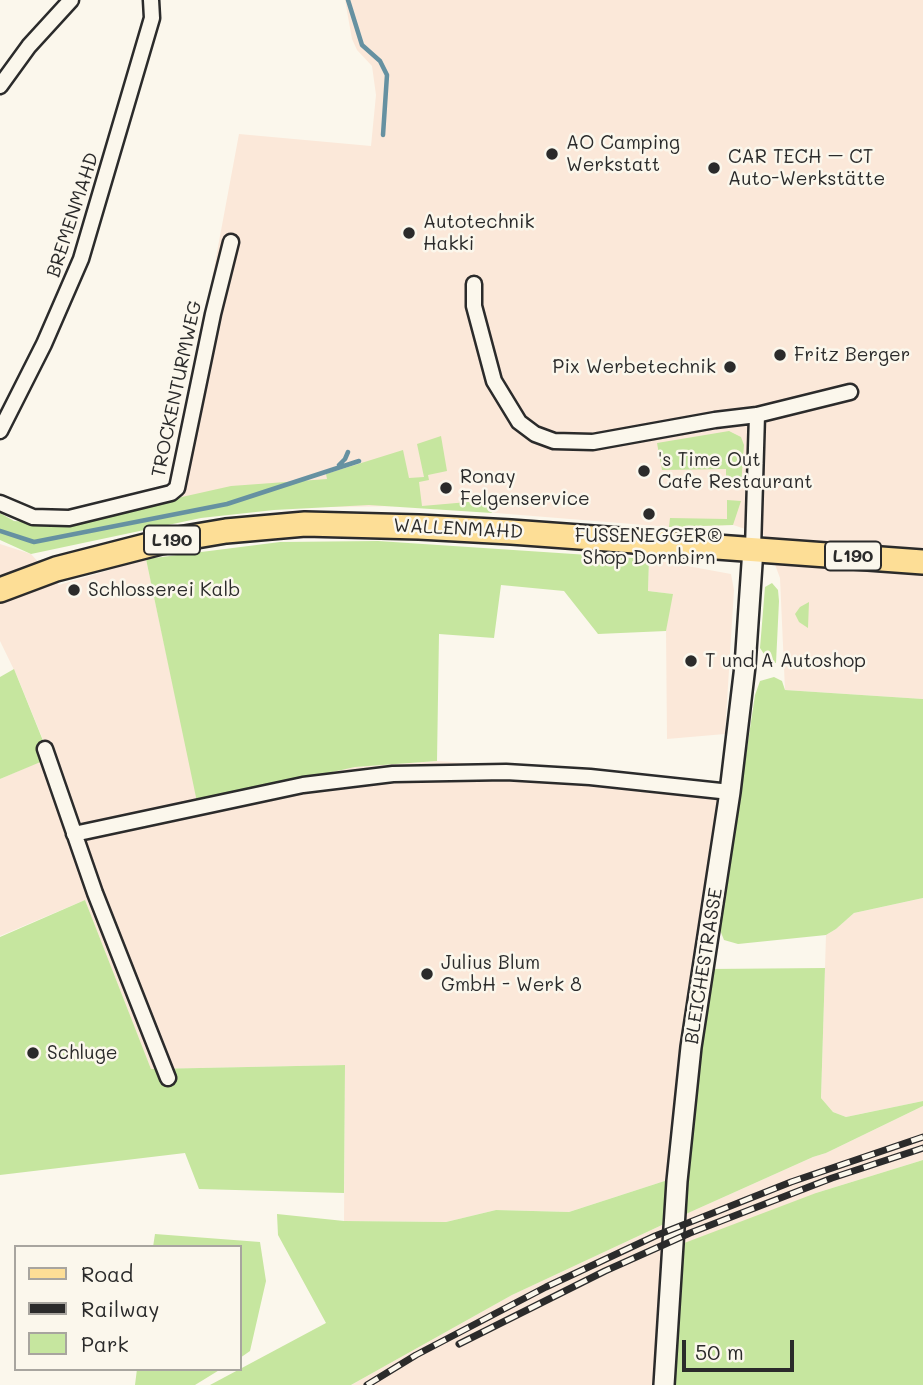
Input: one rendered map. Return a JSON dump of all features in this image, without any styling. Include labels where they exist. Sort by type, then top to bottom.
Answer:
[{"type":"main road","name":"WALLENMAHD","points":[[0,590],[56,569],[149,545],[205,534],[305,524],[445,528],[923,562]]},
{"type":"main road","name":"BLEICHESTRASSE","points":[[664,1385],[677,1181],[691,1047],[730,792],[745,666],[753,549]]},
{"type":"street","points":[[0,86],[29,46],[71,0]]},
{"type":"street","name":"BREMENMAHD","points":[[0,431],[44,344],[81,259],[150,26],[151,0]]},
{"type":"street","name":"TROCKENTURMWEG","points":[[0,503],[33,517],[69,518],[171,493],[177,488],[213,314],[231,242]]},
{"type":"street","points":[[474,284],[474,306],[494,381],[519,422],[535,434],[554,441],[593,442],[757,415],[850,392]]},
{"type":"street","points":[[753,549],[757,415]]},
{"type":"street","points":[[45,749],[74,834],[168,1078]]},
{"type":"street","points":[[74,834],[303,785],[393,774],[506,772],[590,777],[730,792]]},
{"type":"shaded area","points":[[345,0],[923,0],[923,699],[785,690],[780,578],[764,535],[733,525],[669,527],[409,506],[335,507],[171,499],[239,134],[371,146],[376,95],[372,66],[357,50],[352,39]]},
{"type":"shaded area","points":[[0,544],[31,554],[59,585],[146,559],[198,802],[355,767],[437,761],[742,784],[720,930],[709,969],[680,1176],[569,1212],[496,1210],[446,1222],[344,1221],[345,1065],[151,1069],[85,900],[0,936],[0,779],[50,757],[0,641]]},
{"type":"shaded area","points":[[649,559],[731,574],[734,590],[725,734],[667,739],[666,629],[672,594],[648,591]]},
{"type":"shaded area","points":[[923,898],[923,1101],[846,1117],[833,1112],[821,1098],[826,935],[854,913]]},
{"type":"shaded area","points":[[923,1106],[923,1160],[816,1193],[670,1385],[351,1385],[512,1295],[677,1218],[826,1153]]},
{"type":"green space","points":[[729,431],[741,437],[744,445],[741,486],[726,485],[726,469],[662,470],[657,443]]},
{"type":"green space","points":[[441,436],[447,471],[428,475],[429,480],[419,482],[422,506],[491,500],[492,513],[369,505],[274,510],[201,518],[31,554],[0,540],[0,513],[14,521],[61,524],[231,486],[327,479],[326,474],[403,450],[409,478],[424,477],[417,444]]},
{"type":"green space","points":[[727,500],[741,501],[733,525],[669,527],[670,518],[727,519]]},
{"type":"green space","points":[[378,541],[649,559],[648,591],[673,594],[666,631],[598,634],[564,591],[501,585],[494,638],[439,634],[437,761],[355,767],[197,802],[146,559],[280,542]]},
{"type":"green space","points":[[772,583],[778,590],[779,601],[776,663],[768,660],[760,648],[765,587]]},
{"type":"green space","points":[[809,602],[808,628],[799,622],[795,614]]},
{"type":"green space","points":[[14,669],[50,758],[0,779],[0,677]]},
{"type":"green space","points":[[774,677],[782,681],[785,690],[923,699],[923,898],[854,913],[826,935],[738,944],[724,940],[720,930],[755,695],[760,681]]},
{"type":"green space","points":[[85,900],[151,1069],[345,1065],[344,1193],[199,1189],[185,1153],[0,1175],[0,937]]},
{"type":"green space","points":[[825,968],[821,1098],[833,1112],[846,1117],[923,1101],[923,1106],[826,1153],[677,1218],[512,1295],[351,1385],[210,1385],[236,1371],[242,1371],[242,1368],[326,1323],[278,1235],[277,1214],[344,1221],[446,1222],[496,1210],[569,1212],[680,1176],[709,969]]},
{"type":"green space","points":[[923,1160],[923,1385],[670,1385],[679,1245],[816,1193]]},
{"type":"green space","points":[[155,1234],[260,1242],[266,1281],[250,1351],[242,1357],[242,1245],[153,1245]]},
{"type":"green space","points":[[137,1371],[218,1371],[195,1385],[135,1385]]},
{"type":"waterway","points":[[348,0],[362,45],[380,61],[387,75],[383,135]]},
{"type":"waterway","points":[[339,465],[348,452]]},
{"type":"waterway","points":[[0,531],[34,542],[227,504],[359,461]]},
{"type":"railway","points":[[367,1385],[416,1355],[546,1287],[655,1236],[791,1182],[923,1137]]},
{"type":"railway","points":[[459,1344],[605,1271],[690,1233],[832,1178],[923,1148]]},
{"type":"place","name":"AO Camping Werkstatt","points":[[552,154]]},
{"type":"place","name":"CAR TECH – CT Auto-Werkstätte","points":[[714,168]]},
{"type":"place","name":"Autotechnik Hakki","points":[[409,233]]},
{"type":"place","name":"Fritz Berger","points":[[780,355]]},
{"type":"place","name":"Pix Werbetechnik","points":[[730,367]]},
{"type":"place","name":"'s Time Out Cafe Restaurant","points":[[644,471]]},
{"type":"place","name":"Ronay Felgenservice","points":[[446,488]]},
{"type":"place","name":"FUSSENEGGER® Shop Dornbirn","points":[[649,514]]},
{"type":"place","name":"Schlosserei Kalb","points":[[74,590]]},
{"type":"place","name":"T und A Autoshop","points":[[691,661]]},
{"type":"place","name":"Julius Blum GmbH - Werk 8","points":[[427,974]]},
{"type":"place","name":"Schluge","points":[[33,1053]]}]
